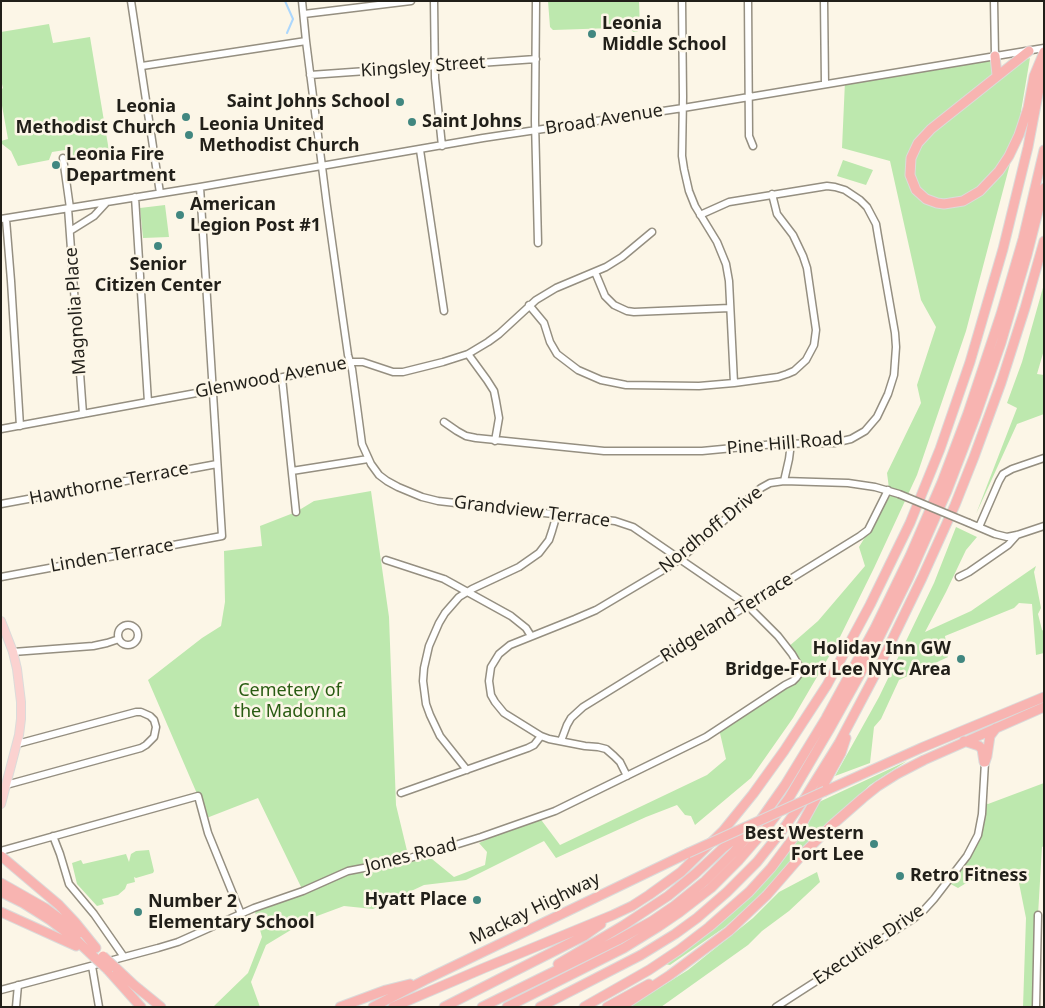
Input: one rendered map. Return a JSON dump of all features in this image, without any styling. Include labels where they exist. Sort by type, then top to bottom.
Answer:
[{"type":"highway","points":[[1029,51],[926,133],[915,148],[910,164],[910,175],[916,190],[926,199],[944,204],[963,201],[980,191],[993,178],[1005,163],[1019,135],[1028,108],[1034,76],[1043,58]]},
{"type":"highway","points":[[995,56],[997,76]]},
{"type":"highway","points":[[393,1007],[613,915],[644,899],[676,876],[704,850],[737,814],[784,751],[813,708],[843,657],[875,595],[905,534],[945,437],[970,362],[1016,198],[1033,121],[1043,58]]},
{"type":"highway","points":[[482,1007],[628,934],[685,898],[715,872],[767,812],[845,684],[881,616],[948,467],[977,389],[1001,314],[1023,239],[1044,150]]},
{"type":"highway","points":[[507,1007],[636,941],[670,920],[701,896],[757,840],[799,781],[842,708],[880,636],[915,565],[944,498],[978,412],[1001,344],[1044,188]]},
{"type":"highway","points":[[540,1007],[618,968],[653,948],[697,918],[757,862],[785,827],[818,778],[853,717],[912,602],[964,482],[1004,375],[1044,241]]},
{"type":"highway","points":[[529,984],[547,970],[635,918],[678,889],[723,848],[755,823],[921,748],[1044,697]]},
{"type":"highway","points":[[622,1007],[670,975],[745,917],[823,834],[870,792],[905,769],[997,726],[1044,707]]},
{"type":"highway","points":[[584,1007],[649,970],[694,940],[760,880],[789,844],[811,807],[841,753],[853,717]]},
{"type":"highway","points":[[984,762],[987,756],[990,736],[997,726]]},
{"type":"highway","points":[[964,741],[979,746],[983,752],[984,762]]},
{"type":"highway","name":"Mackay Highway","points":[[425,980],[755,823]]},
{"type":"highway","points":[[1,856],[59,905],[75,922],[96,948],[97,960]]},
{"type":"highway","points":[[1,883],[49,910],[96,948]]},
{"type":"highway","points":[[1,892],[50,920],[75,939],[97,960]]},
{"type":"highway","points":[[1,912],[83,949],[134,985],[161,1007]]},
{"type":"highway","points":[[444,1007],[584,936],[613,915]]},
{"type":"highway","points":[[409,1007],[482,973],[502,960]]},
{"type":"highway","points":[[112,969],[116,979],[136,1007]]},
{"type":"highway","points":[[607,1007],[639,988],[670,975]]},
{"type":"highway","points":[[116,979],[141,1007]]},
{"type":"highway","points":[[340,1007],[386,990],[425,980]]},
{"type":"highway","points":[[373,1007],[425,980]]},
{"type":"highway","points":[[518,1007],[550,985]]},
{"type":"main road","points":[[1,621],[13,652],[21,702],[21,719],[17,744],[5,774],[6,784],[1,804]]},
{"type":"street","points":[[131,1],[160,193]]},
{"type":"street","points":[[292,471],[368,460],[362,444],[342,313],[302,1]]},
{"type":"street","points":[[304,14],[411,1]]},
{"type":"street","points":[[434,1],[435,66],[442,146]]},
{"type":"street","points":[[536,1],[538,243]]},
{"type":"street","points":[[682,1],[682,156],[689,191],[700,215],[717,242],[726,264],[729,282],[734,383]]},
{"type":"street","points":[[748,1],[749,136],[753,146]]},
{"type":"street","points":[[824,1],[825,84]]},
{"type":"street","points":[[994,1],[995,56]]},
{"type":"street","points":[[142,66],[306,41]]},
{"type":"street","name":"Broad Avenue","points":[[4,219],[536,130],[683,108],[1044,48]]},
{"type":"street","name":"Kingsley Street","points":[[310,75],[536,59]]},
{"type":"street","points":[[420,150],[444,311]]},
{"type":"street","name":"Magnolia Place","points":[[63,158],[69,208],[83,414]]},
{"type":"street","name":"Pine Hill Road","points":[[444,422],[466,436],[476,438],[604,451],[702,451],[775,444],[842,442],[865,431],[877,417],[888,394],[894,375],[896,347],[876,224],[867,207],[853,194],[827,186],[729,202],[700,215]]},
{"type":"street","points":[[200,187],[217,464]]},
{"type":"street","points":[[530,305],[544,323],[550,342],[557,354],[578,370],[614,383],[626,385],[698,386],[778,377],[794,371],[806,360],[810,353],[816,337],[816,330],[807,268],[793,236],[777,214],[772,194]]},
{"type":"street","points":[[135,197],[148,402]]},
{"type":"street","points":[[70,231],[94,216],[106,202]]},
{"type":"street","points":[[4,219],[12,281],[20,426]]},
{"type":"street","name":"Glenwood Avenue","points":[[1,429],[282,378],[350,362],[360,362],[393,372],[403,372],[443,362],[468,354],[488,342],[530,305],[551,290],[595,272],[617,260],[652,232]]},
{"type":"street","points":[[595,272],[605,296],[614,305],[627,311],[730,308]]},
{"type":"street","points":[[468,354],[494,391],[499,418],[495,441]]},
{"type":"street","points":[[282,378],[296,512]]},
{"type":"street","name":"Nordhoff Drive","points":[[627,776],[620,762],[606,750],[541,736],[498,707],[492,695],[489,681],[491,667],[499,654],[510,645],[576,619],[603,606],[680,559],[761,488],[770,483],[784,481],[791,443]]},
{"type":"street","points":[[979,527],[1003,474],[1044,458]]},
{"type":"street","name":"Grandview Terrace","points":[[368,460],[387,481],[422,497],[438,501],[615,521],[633,527],[748,605],[778,636],[792,654],[799,666],[799,674]]},
{"type":"street","name":"Hawthorne Terrace","points":[[1,504],[217,464]]},
{"type":"street","name":"Linden Terrace","points":[[1,577],[222,536],[217,464]]},
{"type":"street","points":[[784,481],[848,483],[888,490],[1001,536],[1010,537],[1044,526]]},
{"type":"street","name":"Ridgeland Terrace","points":[[561,741],[571,718],[582,707],[868,530],[888,490]]},
{"type":"street","points":[[466,770],[446,746],[434,726],[426,704],[424,682],[426,657],[433,635],[445,613],[459,597],[519,568],[538,553],[549,540],[557,514]]},
{"type":"street","points":[[959,577],[1008,545],[1017,535]]},
{"type":"street","points":[[386,560],[434,575],[467,592],[511,616],[526,628],[531,636]]},
{"type":"street","points":[[13,652],[93,646],[119,639]]},
{"type":"street","name":"Jones Road","points":[[1,990],[97,960],[124,957],[178,942],[241,914],[303,891],[348,871],[395,862],[439,850],[555,811],[706,737],[785,684],[793,681],[799,674]]},
{"type":"street","points":[[6,784],[140,748],[154,737],[156,724],[150,716],[142,712],[136,712],[17,744]]},
{"type":"street","points":[[401,792],[528,748],[534,745],[541,736]]},
{"type":"street","name":"Executive Drive","points":[[776,1007],[913,919],[934,899],[967,856],[978,835],[982,814],[984,762]]},
{"type":"street","points":[[1,851],[198,796],[208,833],[241,914]]},
{"type":"street","points":[[53,836],[69,884],[94,914],[124,957]]},
{"type":"street","points":[[1036,1007],[1038,915]]},
{"type":"street","points":[[97,960],[100,1007]]},
{"type":"street","points":[[16,1007],[18,985]]},
{"type":"green space","points":[[548,1],[639,1],[640,29],[637,32],[627,28],[553,30],[550,27]]},
{"type":"green space","points":[[49,24],[53,43],[90,37],[109,151],[67,158],[65,150],[52,152],[49,160],[18,166],[11,151],[1,141],[8,139],[1,100],[1,90],[3,88],[1,80],[1,32]]},
{"type":"green space","name":"Cemetery of the Madonna","points":[[995,56],[993,81],[1030,58],[1016,141],[966,331],[917,475],[874,568],[838,641],[793,718],[751,778],[695,825],[691,816],[685,815],[677,805],[556,858],[544,841],[466,880],[424,885],[373,909],[344,906],[309,919],[266,945],[251,982],[260,1007],[213,1007],[248,973],[262,937],[254,908],[303,891],[258,798],[204,819],[198,796],[148,680],[202,638],[221,626],[225,602],[224,551],[262,546],[260,526],[296,512],[314,501],[371,491],[389,617],[396,805],[409,859],[432,859],[454,877],[485,865],[487,852],[479,843],[539,817],[560,845],[707,775],[726,759],[719,729],[785,685],[800,670],[787,648],[818,621],[865,566],[859,547],[890,496],[887,473],[921,403],[917,385],[936,327],[921,300],[890,161],[842,148],[845,81]]},
{"type":"green space","points":[[843,160],[873,170],[866,185],[837,176]]},
{"type":"green space","points":[[165,205],[169,237],[143,238],[140,208]]},
{"type":"green space","points":[[1044,284],[1044,350],[1037,374],[1044,375],[1044,414],[1017,424],[976,514],[1017,408],[1007,403],[1022,362]]},
{"type":"green space","points":[[956,527],[977,537],[966,550],[925,632],[971,611],[1036,566],[1034,572],[1041,608],[1038,614],[1042,630],[1044,631],[1044,653],[1036,655],[1032,604],[1019,603],[1014,608],[945,636],[948,657],[899,680],[881,719],[874,727],[870,763],[835,776],[879,697],[934,583]]},
{"type":"green space","points":[[907,761],[870,785],[805,847],[755,900],[725,927],[670,965],[665,964],[729,916],[752,892],[819,802]]},
{"type":"green space","points":[[1044,783],[1044,846],[1042,847],[1038,915],[1036,1007],[1023,1007],[1026,918],[1018,878],[988,870],[958,888],[947,882],[973,846],[983,802],[988,804]]},
{"type":"green space","points":[[149,850],[153,873],[134,877],[135,882],[127,884],[125,889],[118,895],[102,899],[104,904],[97,906],[77,884],[72,863],[81,860],[83,864],[126,854],[129,862],[131,854],[136,851]]},
{"type":"green space","points":[[817,872],[820,882],[748,945],[661,1007],[629,1007],[688,970],[753,918],[779,892]]},
{"type":"waterway","points":[[285,1],[293,19],[287,33]]},
{"type":"place","name":"Leonia Middle School","points":[[592,34]]},
{"type":"place","name":"Saint Johns School","points":[[400,102]]},
{"type":"place","name":"Leonia Methodist Church","points":[[186,117]]},
{"type":"place","name":"Saint Johns","points":[[412,122]]},
{"type":"place","name":"Leonia United Methodist Church","points":[[189,135]]},
{"type":"place","name":"Leonia Fire Department","points":[[56,165]]},
{"type":"place","name":"American Legion Post #1","points":[[180,215]]},
{"type":"place","name":"Senior Citizen Center","points":[[158,246]]},
{"type":"place","name":"Holiday Inn GW Bridge-Fort Lee NYC Area","points":[[961,659]]},
{"type":"place","name":"Best Western Fort Lee","points":[[874,844]]},
{"type":"place","name":"Retro Fitness","points":[[900,876]]},
{"type":"place","name":"Hyatt Place","points":[[477,900]]},
{"type":"place","name":"Number 2 Elementary School","points":[[138,912]]}]
